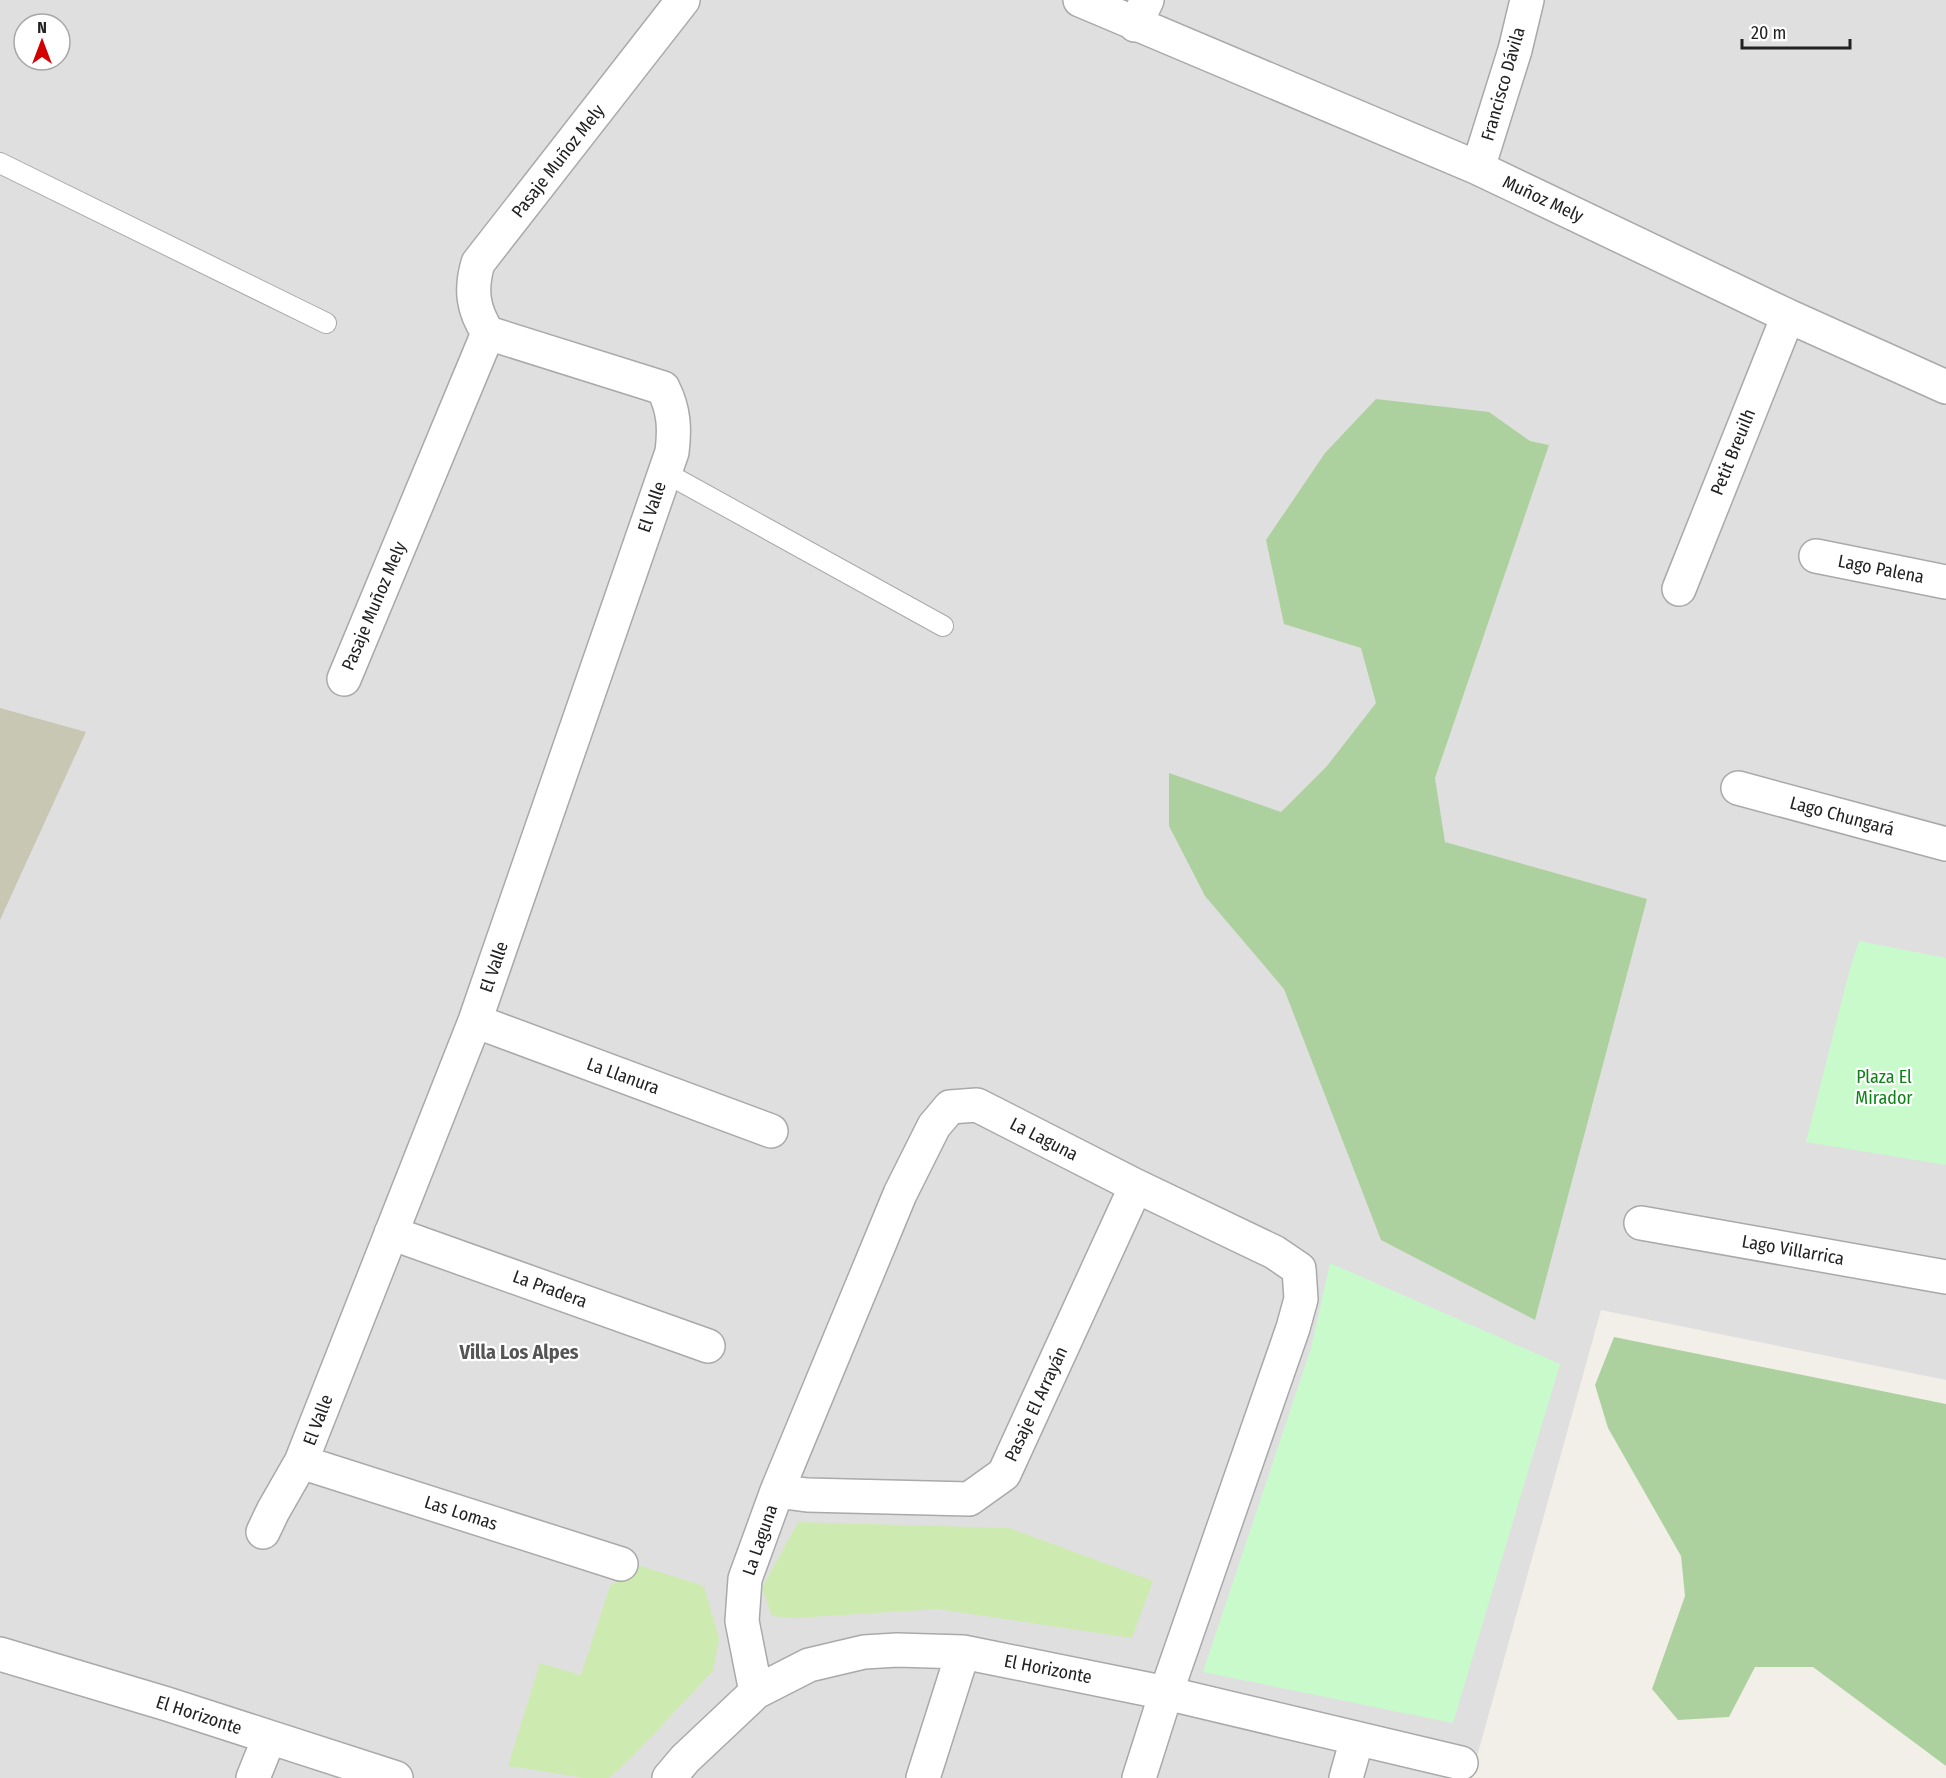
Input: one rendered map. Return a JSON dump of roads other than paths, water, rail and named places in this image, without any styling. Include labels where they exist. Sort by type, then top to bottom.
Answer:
[{"type":"street","name":"Pasaje Muñoz Mely","points":[[344,679],[488,333],[475,309],[473,296],[473,279],[478,263],[683,0]]},
{"type":"street","name":"Muñoz Mely","points":[[1080,0],[1141,12],[1478,168],[1788,316],[1946,387]]},
{"type":"street","name":"Francisco Dávila","points":[[1478,168],[1515,50],[1527,0]]},
{"type":"street","name":"Petit Breuilh","points":[[1679,588],[1788,316]]},
{"type":"street","name":"El Valle","points":[[263,1532],[301,1462],[475,1021],[672,452],[675,431],[670,402],[663,388],[488,333]]},
{"type":"street","name":"Lago Palena","points":[[1816,556],[1946,582]]},
{"type":"street","name":"Lago Chungará","points":[[1738,788],[1946,844]]},
{"type":"street","name":"La Llanura","points":[[475,1021],[771,1131]]},
{"type":"street","name":"La Laguna","points":[[756,1692],[742,1621],[745,1579],[777,1491],[900,1194],[934,1126],[950,1107],[977,1105],[1136,1186],[1274,1252],[1299,1269],[1301,1299],[1293,1328],[1166,1693]]},
{"type":"street","name":"Pasaje El Arrayán","points":[[777,1491],[807,1495],[969,1499],[1004,1474],[1136,1186]]},
{"type":"street","name":"Lago Villarrica","points":[[1641,1223],[1946,1277]]},
{"type":"street","name":"La Pradera","points":[[391,1233],[708,1346]]},
{"type":"street","name":"Las Lomas","points":[[301,1462],[621,1564]]},
{"type":"street","name":"El Horizonte","points":[[669,1778],[685,1759],[756,1692],[809,1665],[864,1652],[897,1650],[963,1652],[1166,1693],[1461,1763]]},
{"type":"street","points":[[923,1778],[963,1652]]},
{"type":"street","name":"El Horizonte","points":[[0,1654],[167,1704],[396,1778]]},
{"type":"street","points":[[1139,1778],[1166,1693]]},
{"type":"street","points":[[253,1778],[269,1738]]},
{"type":"street","points":[[1346,1778],[1357,1739]]},
{"type":"lane","points":[[0,163],[326,323]]},
{"type":"lane","points":[[664,472],[943,626]]},
{"type":"district","name":"Villa Los Alpes","points":[[519,1352]]},
{"type":"park label","name":"Plaza El Mirador","points":[[1884,1087]]}]
